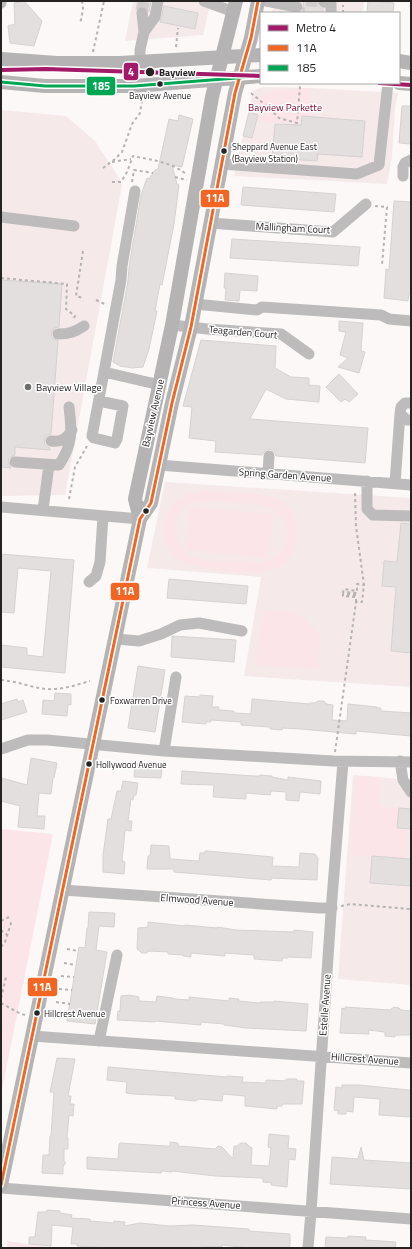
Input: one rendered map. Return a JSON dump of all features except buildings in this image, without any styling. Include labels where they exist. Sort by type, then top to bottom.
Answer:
[{"type":"main road","name":"Bayview Avenue","points":[[1,1187],[140,519],[151,503],[172,403],[191,327],[235,93],[251,38],[258,1]]},
{"type":"main road","name":"Bayview Avenue","points":[[140,519],[135,499],[172,325],[212,97],[235,7]]},
{"type":"main road","points":[[1,59],[57,63],[140,61],[260,55]]},
{"type":"main road","points":[[400,61],[411,63]]},
{"type":"main road","points":[[1,82],[46,86],[134,86],[260,76]]},
{"type":"main road","points":[[400,83],[411,84]]},
{"type":"main road","points":[[154,408],[158,436],[154,458],[156,463],[159,465]]},
{"type":"street","points":[[144,32],[155,17],[158,1]]},
{"type":"street","points":[[207,1],[235,7]]},
{"type":"street","points":[[266,1],[299,9]]},
{"type":"street","points":[[324,2],[331,3],[331,12]]},
{"type":"street","points":[[140,61],[140,50],[144,32],[142,13]]},
{"type":"street","points":[[221,164],[357,174],[379,165],[388,84]]},
{"type":"street","points":[[403,176],[403,167],[405,163],[411,160]]},
{"type":"street","points":[[99,401],[123,406],[117,439],[115,442],[94,438],[92,436],[121,280],[133,189]]},
{"type":"street","name":"Mallingham Court","points":[[210,223],[332,232],[366,204]]},
{"type":"street","points":[[1,217],[74,226]]},
{"type":"street","points":[[195,304],[257,310],[262,307],[381,315],[388,319],[411,321]]},
{"type":"street","name":"Teagarden Court","points":[[172,325],[281,334],[309,354]]},
{"type":"street","points":[[58,334],[68,334],[84,326]]},
{"type":"street","points":[[104,372],[160,385]]},
{"type":"street","points":[[395,483],[401,407],[405,403],[411,403]]},
{"type":"street","points":[[15,462],[59,465],[66,455],[71,442],[72,429],[69,407]]},
{"type":"street","points":[[400,414],[407,420],[411,420]]},
{"type":"street","points":[[51,440],[62,440],[67,437],[72,429]]},
{"type":"street","points":[[268,474],[269,456]]},
{"type":"street","points":[[43,510],[49,465]]},
{"type":"street","name":"Spring Garden Avenue","points":[[159,465],[411,485]]},
{"type":"street","points":[[367,481],[367,509],[373,515],[411,516]]},
{"type":"street","points":[[1,507],[140,519]]},
{"type":"street","points":[[89,582],[96,576],[100,562],[102,516]]},
{"type":"street","points":[[116,639],[138,641],[161,634],[180,625],[200,623],[242,631]]},
{"type":"street","points":[[164,751],[176,677]]},
{"type":"street","points":[[1,749],[28,740],[47,740],[164,751],[343,762],[406,762],[403,780],[411,792]]},
{"type":"street","name":"Estelle Avenue","points":[[308,1248],[343,762]]},
{"type":"street","name":"Elmwood Avenue","points":[[63,890],[311,908],[332,908]]},
{"type":"street","points":[[99,1041],[117,955]]},
{"type":"street","name":"Hillcrest Avenue","points":[[32,1036],[411,1063]]},
{"type":"street","name":"Princess Avenue","points":[[1,1187],[311,1212],[411,1218]]},
{"type":"path","points":[[80,21],[83,9],[82,1]]},
{"type":"path","points":[[93,53],[104,1]]},
{"type":"path","points":[[343,5],[343,12]]},
{"type":"path","points":[[176,46],[178,28]]},
{"type":"path","points":[[250,93],[279,118],[297,123],[300,86]]},
{"type":"path","points":[[103,168],[122,152],[132,124],[140,113],[142,100]]},
{"type":"path","points":[[111,162],[132,159],[133,156],[174,166],[181,169],[188,176]]},
{"type":"path","points":[[112,182],[121,182],[132,159]]},
{"type":"path","points":[[133,189],[134,170],[153,173]]},
{"type":"path","points":[[175,177],[188,180]]},
{"type":"path","points":[[366,204],[387,207],[382,265]]},
{"type":"path","points":[[83,251],[76,296],[83,298]]},
{"type":"path","points":[[1,278],[67,284],[66,309],[75,316],[71,322]]},
{"type":"path","points":[[96,300],[104,304]]},
{"type":"path","points":[[68,499],[75,467],[92,436]]},
{"type":"path","points":[[354,492],[356,526],[364,585],[362,602],[356,602]]},
{"type":"path","points":[[334,754],[336,750],[356,602],[356,597],[343,596],[343,594],[356,596],[357,593],[343,592],[344,589],[357,591],[357,584],[364,585]]},
{"type":"path","points":[[1,680],[14,681],[46,689],[64,688],[90,681]]},
{"type":"path","points":[[332,908],[351,904],[411,909]]},
{"type":"path","points":[[1,921],[10,917]]},
{"type":"path","points":[[1,947],[5,944],[12,920]]},
{"type":"path","points":[[1,930],[7,935]]},
{"type":"path","points":[[67,949],[78,951]]},
{"type":"path","points":[[64,963],[76,965]]},
{"type":"path","points":[[61,976],[74,977]]},
{"type":"path","points":[[1,998],[6,977]]},
{"type":"path","points":[[58,988],[72,990]]},
{"type":"path","points":[[56,1002],[70,1004]]},
{"type":"path","points":[[1,1003],[19,1013]]},
{"type":"path","points":[[53,1014],[68,1016]]},
{"type":"shaded area","points":[[133,1],[211,1],[203,35],[125,41]]},
{"type":"shaded area","points":[[274,1],[364,1],[363,12],[272,12]]},
{"type":"shaded area","points":[[264,87],[398,93],[395,107],[392,157],[387,184],[234,176],[252,95],[255,90]]},
{"type":"shaded area","name":"Bayview Village","points":[[1,110],[66,116],[95,141],[118,176],[122,185],[65,495],[1,496]]},
{"type":"shaded area","points":[[165,482],[411,498],[411,687],[244,676],[261,577],[147,568]]},
{"type":"shaded area","points":[[353,775],[411,780],[411,985],[338,979]]},
{"type":"green space","name":"Bayview Parkette","points":[[296,88],[310,88],[309,116],[301,116],[300,125],[297,128],[294,124],[257,121],[258,114],[252,112],[260,97],[271,91],[291,90]]},
{"type":"green space","points":[[206,491],[264,495],[279,499],[287,505],[296,521],[297,531],[294,550],[283,565],[266,572],[231,572],[193,566],[183,563],[177,559],[171,553],[165,536],[164,527],[169,510],[173,503],[180,498],[190,494]],"holes":[[[202,501],[249,503],[274,510],[279,514],[286,525],[287,539],[282,551],[271,560],[265,562],[206,560],[199,559],[187,553],[177,539],[175,523],[183,509],[191,503]]]},
{"type":"green space","points":[[190,507],[273,514],[269,558],[186,550]]},
{"type":"green space","points":[[264,609],[298,613],[320,634],[318,669],[255,665]]},
{"type":"green space","points":[[362,776],[380,777],[378,806],[399,808],[397,828],[407,831],[405,859],[350,855],[356,781],[357,778]]},
{"type":"green space","points":[[1,829],[53,834],[1,1095]]},
{"type":"green space","points":[[8,1241],[55,1248],[7,1248]]},
{"type":"tunnel","points":[[142,13],[144,1]]},
{"type":"tunnel","points":[[306,1],[324,2]]},
{"type":"metro line","name":"4","points":[[1,70],[46,69],[260,76]]},
{"type":"metro line","name":"4","points":[[395,84],[411,85]]},
{"type":"transit line","name":"11A","points":[[1,1185],[140,519],[151,503],[172,403],[191,327],[235,93],[251,38],[258,1]]},
{"type":"transit line","name":"185","points":[[1,82],[45,86],[134,86],[260,76]]},
{"type":"place","name":"Bayview","points":[[150,72]]},
{"type":"place","name":"Bayview Avenue","points":[[160,84]]},
{"type":"place","name":"Sheppard Avenue East (Bayview Station)","points":[[224,151]]},
{"type":"place","name":"Bayview Village","points":[[28,387]]},
{"type":"place","name":"Foxwarren Drive","points":[[102,700]]},
{"type":"place","name":"Hollywood Avenue","points":[[89,764]]},
{"type":"place","name":"Hillcrest Avenue","points":[[37,1013]]}]
